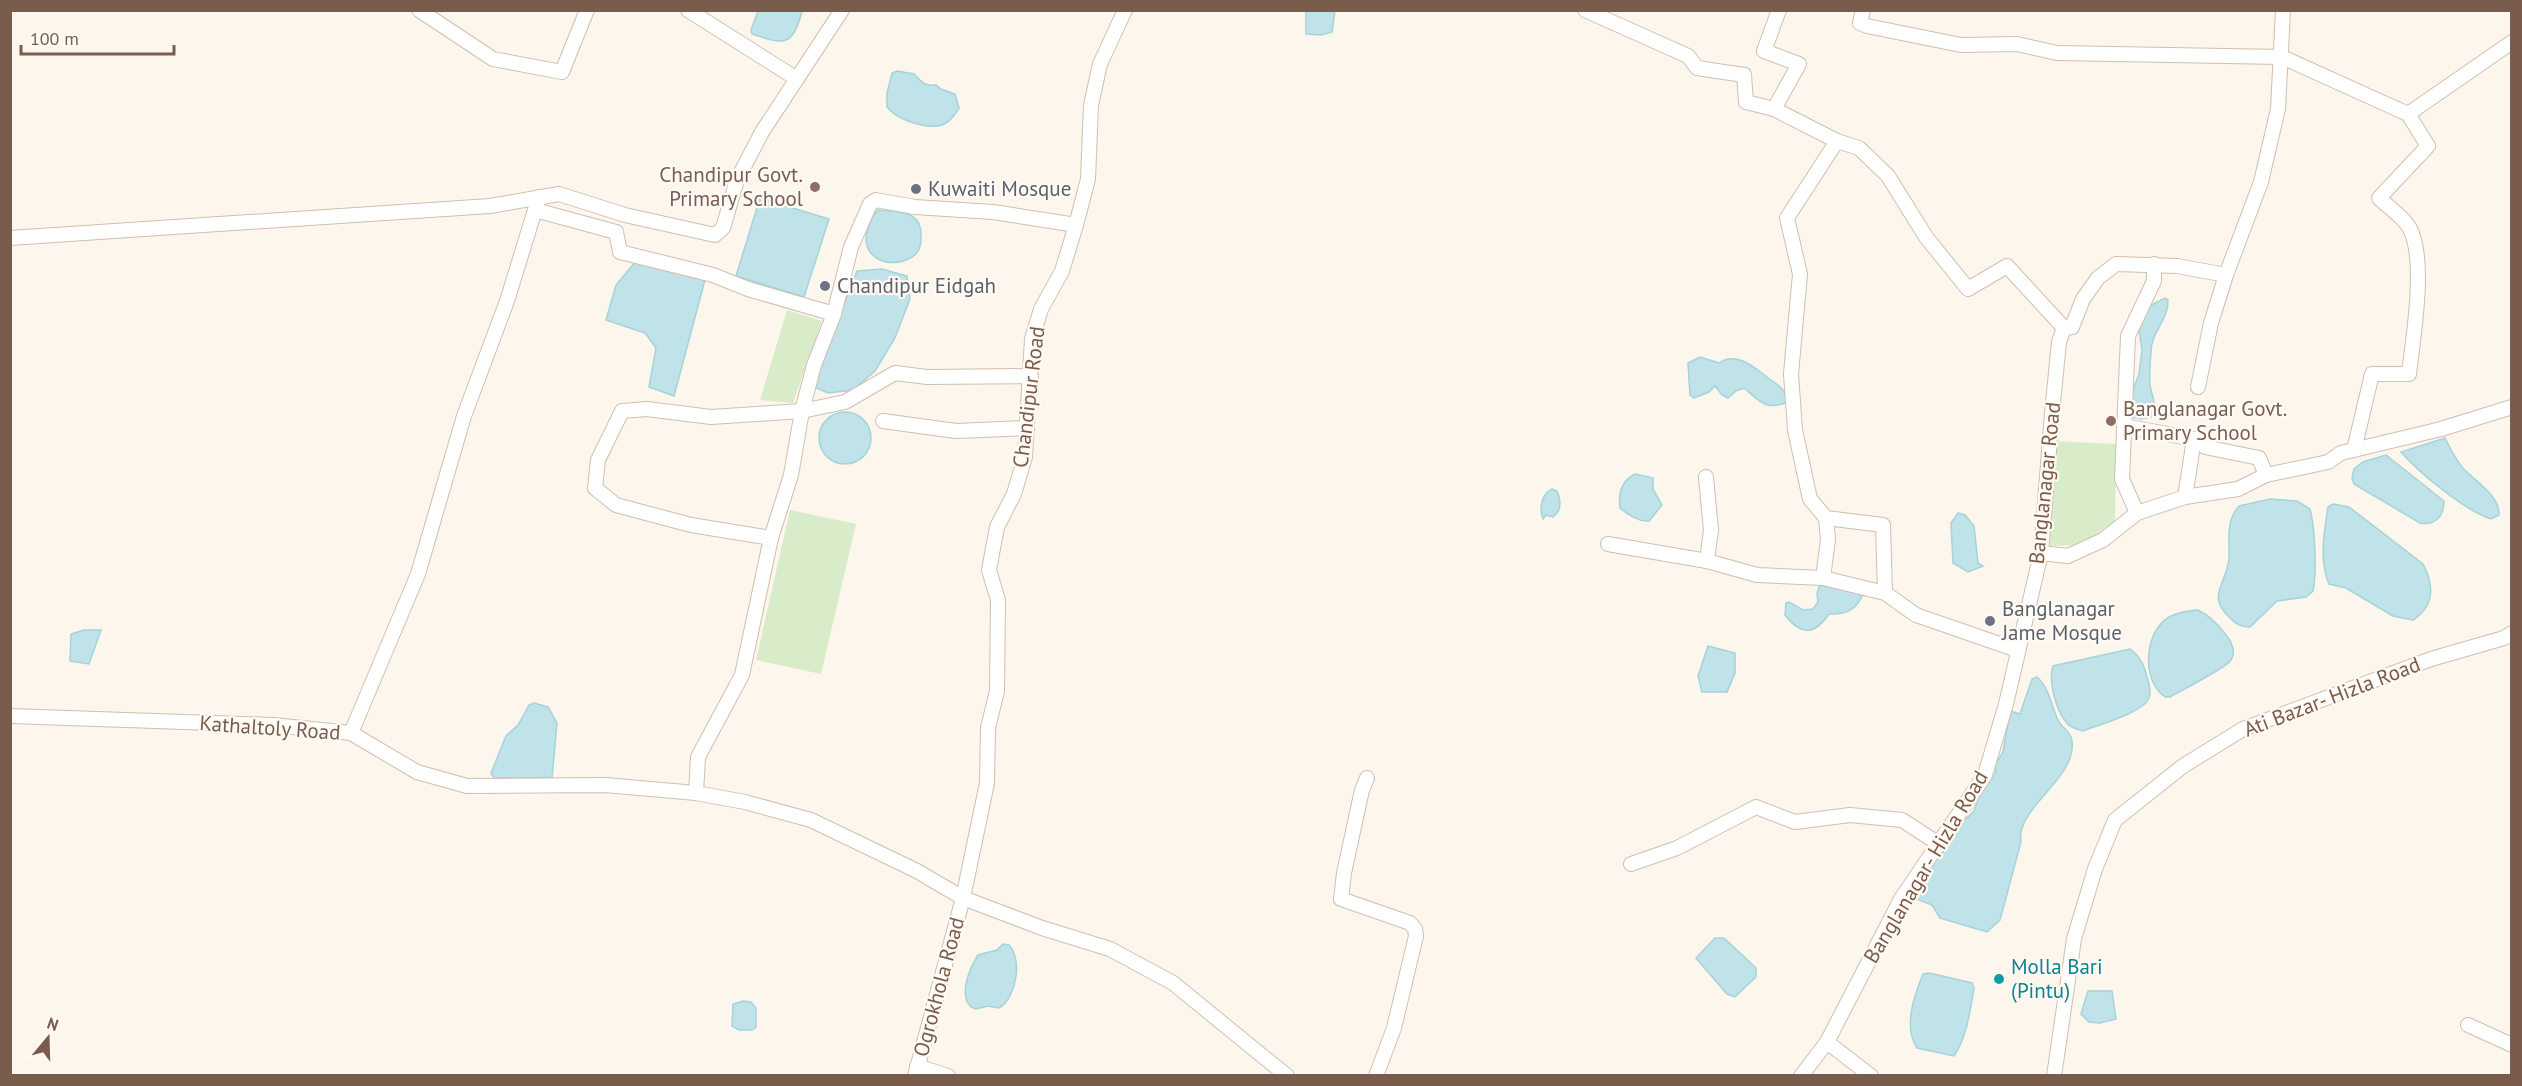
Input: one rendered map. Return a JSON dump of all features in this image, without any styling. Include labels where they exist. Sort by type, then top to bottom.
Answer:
[{"type":"street","points":[[419,10],[493,59],[562,72],[587,10]]},
{"type":"street","points":[[688,10],[797,79]]},
{"type":"street","points":[[10,238],[537,203],[559,194],[625,215],[715,235],[723,228],[736,180],[762,132],[842,10]]},
{"type":"street","name":"Chandipur Road","points":[[963,898],[987,783],[988,728],[996,691],[998,600],[989,570],[997,527],[1014,494],[1025,457],[1032,339],[1041,309],[1062,271],[1076,225],[1088,179],[1091,105],[1098,75],[1125,10]]},
{"type":"street","points":[[1585,10],[1688,56],[1697,68],[1744,75],[1746,102],[1774,110],[1837,141],[1859,148],[1888,176],[1926,237],[1968,290],[2007,266],[2064,328]]},
{"type":"street","points":[[1774,110],[1799,64],[1764,51],[1779,10]]},
{"type":"street","points":[[1863,10],[1860,22],[1867,26],[1960,45],[2017,45],[2057,53],[2282,57],[2408,114],[2428,146],[2379,198],[2408,225],[2415,242],[2416,304],[2409,374],[2372,374],[2354,450]]},
{"type":"street","points":[[2198,387],[2211,323],[2226,275],[2261,182],[2278,109],[2283,10]]},
{"type":"street","points":[[2408,114],[2511,42]]},
{"type":"street","points":[[1824,578],[1828,539],[1826,518],[1810,499],[1795,430],[1791,374],[1800,274],[1787,218],[1837,141]]},
{"type":"street","points":[[696,793],[698,758],[742,675],[771,538],[791,475],[802,411],[814,365],[834,314],[851,247],[870,204],[876,200],[915,207],[993,212],[1076,225]]},
{"type":"street","points":[[537,203],[616,232],[620,252],[713,275],[748,289],[834,314]]},
{"type":"street","points":[[351,733],[418,574],[464,416],[507,301],[537,203]]},
{"type":"street","name":"Banglanagar Road","points":[[2017,650],[2041,553],[2059,342],[2064,328],[2072,327],[2083,300],[2098,278],[2116,264],[2177,266],[2226,275]]},
{"type":"street","points":[[2138,513],[2122,479],[2128,336],[2154,281],[2154,264]]},
{"type":"street","points":[[771,538],[691,525],[616,505],[595,488],[598,460],[622,411],[647,409],[711,417],[802,411],[845,402],[896,373],[927,377],[1031,376]]},
{"type":"street","points":[[2041,553],[2068,556],[2103,540],[2138,513],[2184,497],[2238,489],[2266,475],[2328,462],[2342,453],[2441,429],[2511,407]]},
{"type":"street","points":[[883,421],[956,431],[1027,428]]},
{"type":"street","points":[[2124,426],[2194,439],[2204,442],[2205,447],[2259,458],[2266,475]]},
{"type":"street","points":[[2184,497],[2194,439]]},
{"type":"street","points":[[1706,477],[1711,530],[1707,561]]},
{"type":"street","points":[[1826,518],[1883,525],[1885,593]]},
{"type":"street","points":[[1608,544],[1707,561],[1756,575],[1824,578],[1885,593],[1916,615],[2017,650]]},
{"type":"street","name":"Ati Bazar- Hizla Road","points":[[2054,1076],[2074,939],[2095,869],[2115,820],[2183,766],[2243,729],[2431,659],[2504,638],[2511,633]]},
{"type":"street","name":"Banglanagar- Hizla Road","points":[[1801,1076],[1827,1042],[1901,898],[1985,775],[2006,704],[2017,650]]},
{"type":"street","name":"Kathaltoly Road","points":[[10,716],[273,725],[351,733],[417,772],[467,786],[606,785],[696,793],[745,802],[811,820],[917,871],[963,898],[1042,928],[1110,949],[1173,983],[1287,1076]]},
{"type":"street","points":[[1367,778],[1362,790],[1344,873],[1341,899],[1410,923],[1415,929],[1416,936],[1394,1028],[1376,1076]]},
{"type":"street","points":[[1631,864],[1677,848],[1756,807],[1795,822],[1850,815],[1902,820],[1939,844]]},
{"type":"street","name":"Ogrokhola Road","points":[[916,1071],[963,898]]},
{"type":"street","points":[[2468,1025],[2511,1045]]},
{"type":"street","points":[[1827,1042],[1871,1076]]},
{"type":"street","points":[[916,1071],[948,1076]]},
{"type":"green space","points":[[787,310],[822,321],[793,403],[760,400]]},
{"type":"green space","points":[[2055,441],[2116,444],[2115,521],[2081,545],[2049,546]]},
{"type":"green space","points":[[790,510],[856,524],[821,674],[756,660]]},
{"type":"water","points":[[802,10],[802,12],[794,32],[785,40],[779,41],[752,34],[751,30],[758,11]]},
{"type":"water","points":[[1306,11],[1335,11],[1332,32],[1321,35],[1306,34]]},
{"type":"water","points":[[897,71],[914,74],[925,84],[936,85],[955,94],[959,108],[955,114],[946,123],[932,126],[906,120],[892,112],[887,107],[887,93],[892,73]]},
{"type":"water","points":[[760,198],[829,219],[804,297],[736,276]]},
{"type":"water","points":[[878,210],[908,214],[918,222],[921,229],[921,241],[914,255],[893,263],[877,258],[871,253],[866,236],[871,219]]},
{"type":"water","points":[[636,261],[705,280],[674,396],[649,387],[656,348],[645,333],[606,320],[616,285]]},
{"type":"water","points":[[882,269],[907,276],[910,299],[895,338],[875,371],[853,390],[828,393],[812,386],[857,271]]},
{"type":"water","points":[[2165,298],[2168,300],[2168,307],[2154,338],[2151,352],[2150,385],[2153,412],[2151,417],[2141,419],[2131,417],[2130,398],[2139,374],[2142,350],[2138,324],[2147,307]]},
{"type":"water","points":[[1700,357],[1719,363],[1732,359],[1744,362],[1780,387],[1785,393],[1787,402],[1773,406],[1767,405],[1744,388],[1728,398],[1722,395],[1715,386],[1709,392],[1694,398],[1690,395],[1688,363]]},
{"type":"water","points":[[840,412],[850,412],[860,416],[867,423],[871,438],[867,453],[860,460],[850,464],[840,464],[830,460],[823,453],[819,443],[819,433],[823,423],[830,416]]},
{"type":"water","points":[[2445,438],[2462,467],[2491,495],[2499,515],[2491,519],[2456,500],[2401,452]]},
{"type":"water","points":[[2386,455],[2444,501],[2438,519],[2430,523],[2420,523],[2354,484],[2352,478],[2354,469],[2363,462]]},
{"type":"water","points":[[1635,474],[1653,478],[1653,489],[1662,505],[1649,521],[1637,519],[1620,508],[1622,488],[1626,480]]},
{"type":"water","points":[[1552,489],[1557,491],[1560,501],[1559,508],[1553,517],[1546,515],[1543,519],[1542,502],[1545,495]]},
{"type":"water","points":[[2270,499],[2297,501],[2310,509],[2315,550],[2313,591],[2306,597],[2277,601],[2250,627],[2239,625],[2223,610],[2218,597],[2229,559],[2230,525],[2239,506]]},
{"type":"water","points":[[2333,504],[2349,507],[2423,564],[2429,579],[2429,601],[2413,620],[2393,616],[2346,588],[2329,584],[2324,565],[2323,546],[2328,507]]},
{"type":"water","points":[[1958,513],[1965,515],[1974,526],[1978,563],[1983,566],[1968,572],[1953,563],[1951,523]]},
{"type":"water","points":[[1821,580],[1863,594],[1854,608],[1840,614],[1829,614],[1813,629],[1797,627],[1785,615],[1786,603],[1789,602],[1803,610],[1813,609],[1818,602],[1817,594]]},
{"type":"water","points":[[2198,610],[2214,621],[2228,638],[2233,647],[2231,660],[2212,674],[2170,697],[2165,697],[2157,689],[2149,668],[2150,644],[2154,633],[2169,617]]},
{"type":"water","points":[[84,630],[101,630],[89,664],[70,661],[71,634]]},
{"type":"water","points":[[1708,646],[1735,653],[1735,673],[1727,692],[1702,692],[1698,676]]},
{"type":"water","points":[[2130,649],[2139,658],[2144,669],[2150,688],[2148,700],[2144,705],[2128,714],[2083,731],[2070,726],[2062,717],[2054,695],[2053,666]]},
{"type":"water","points":[[2037,677],[2047,691],[2058,721],[2071,738],[2071,755],[2056,781],[2027,817],[2000,920],[1987,932],[1940,918],[1932,905],[1914,898],[1921,876],[1974,811],[1984,781],[1996,772],[1995,765],[2003,752],[2010,711],[2020,714],[2032,679]]},
{"type":"water","points":[[534,703],[548,707],[557,723],[552,778],[494,778],[491,773],[506,736],[518,725],[529,705]]},
{"type":"water","points":[[1715,938],[1724,938],[1756,968],[1756,977],[1735,997],[1727,994],[1696,958]]},
{"type":"water","points":[[1003,944],[1009,945],[1016,960],[1016,979],[1010,996],[999,1008],[988,1006],[976,1009],[971,1007],[967,1002],[965,988],[975,960],[978,955],[997,950]]},
{"type":"water","points":[[1929,973],[1972,983],[1974,988],[1965,1032],[1954,1056],[1917,1048],[1913,1040],[1910,1021],[1913,1002],[1923,974]]},
{"type":"water","points":[[2088,991],[2112,991],[2116,1019],[2100,1023],[2089,1022],[2081,1014]]},
{"type":"water","points":[[743,1001],[751,1002],[756,1008],[756,1027],[752,1030],[739,1030],[732,1026],[733,1004]]},
{"type":"place","name":"Chandipur Govt. Primary School","points":[[815,187]]},
{"type":"place","name":"Kuwaiti Mosque","points":[[916,189]]},
{"type":"place","name":"Chandipur Eidgah","points":[[825,286]]},
{"type":"place","name":"Banglanagar Govt. Primary School","points":[[2111,421]]},
{"type":"place","name":"Banglanagar Jame Mosque","points":[[1990,621]]},
{"type":"place","name":"Molla Bari (Pintu)","points":[[1999,979]]}]
